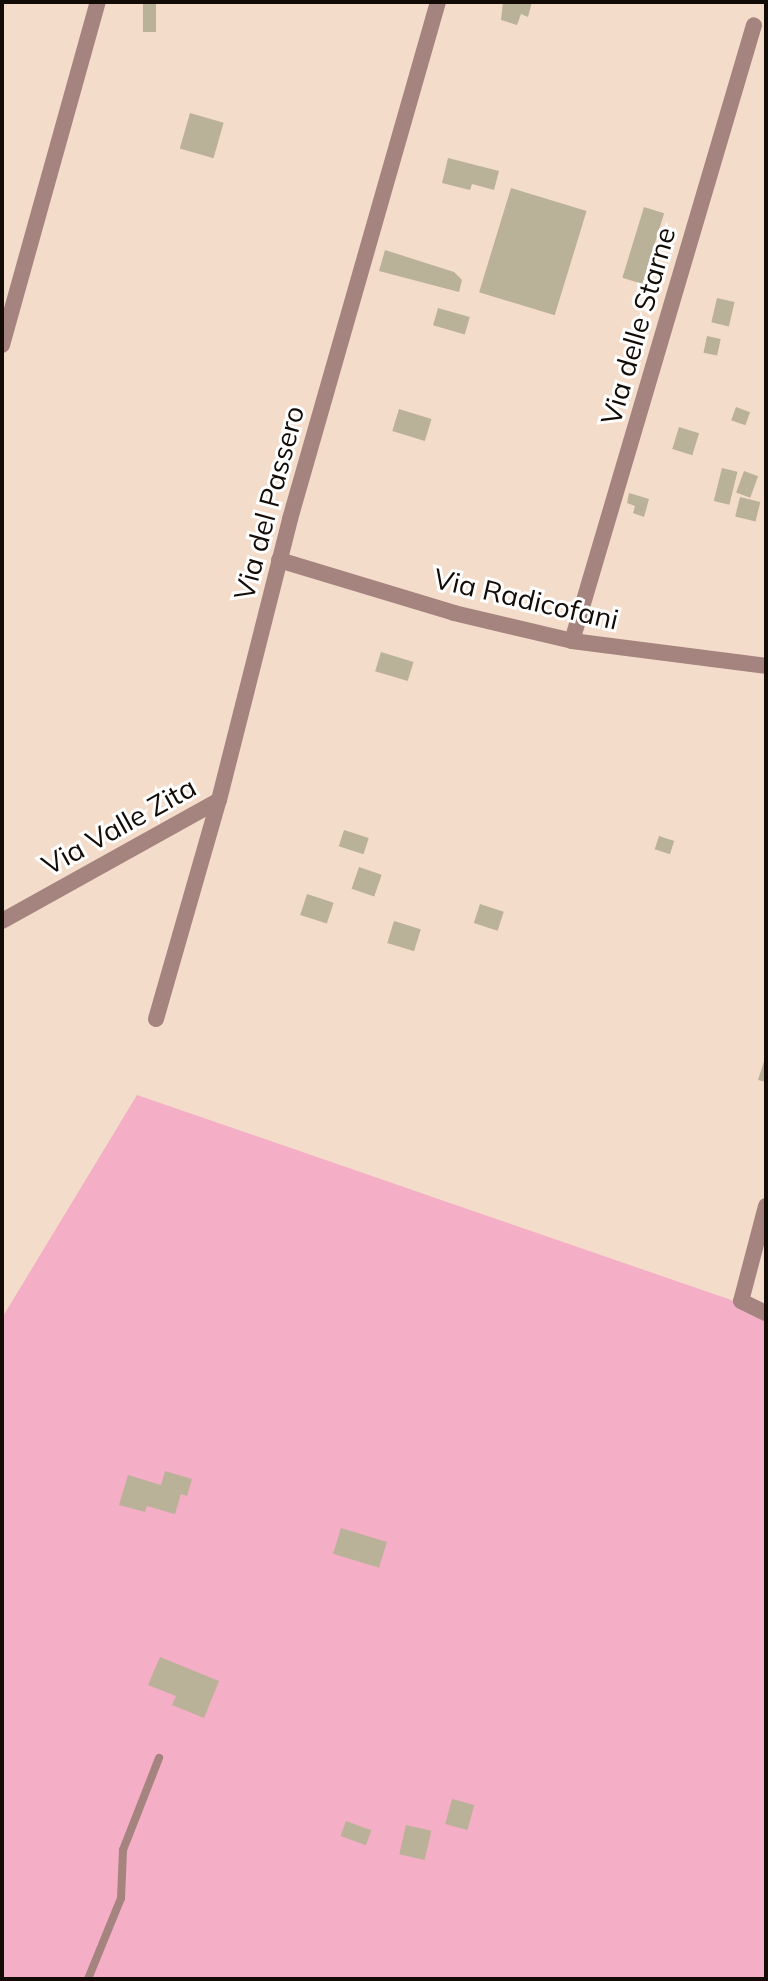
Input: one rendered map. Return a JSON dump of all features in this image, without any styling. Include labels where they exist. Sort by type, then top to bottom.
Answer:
[{"type":"street","points":[[2,345],[98,2]]},
{"type":"street","name":"Via del Passero","points":[[156,1019],[219,800],[279,560],[438,2]]},
{"type":"street","name":"Via delle Starne","points":[[572,641],[754,25]]},
{"type":"street","name":"Via Radicofani","points":[[279,560],[454,613],[572,641],[766,666]]},
{"type":"street","name":"Via Valle Zita","points":[[2,921],[219,800]]},
{"type":"street","points":[[766,1206],[741,1301],[766,1313]]},
{"type":"lane","points":[[88,1979],[121,1898],[123,1850],[159,1758]]},
{"type":"shaded area","points":[[137,1095],[766,1312],[766,1979],[2,1979],[2,1318]]},
{"type":"building","points":[[143,2],[156,2],[156,32],[143,32]]},
{"type":"building","points":[[503,2],[532,2],[528,17],[521,14],[517,25],[501,20]]},
{"type":"building","points":[[190,113],[224,123],[213,158],[180,149]]},
{"type":"building","points":[[448,158],[499,171],[494,190],[472,184],[470,190],[442,183]]},
{"type":"building","points":[[511,188],[587,211],[555,315],[479,292]]},
{"type":"building","points":[[644,207],[664,213],[642,284],[622,278]]},
{"type":"building","points":[[385,250],[454,272],[462,280],[459,292],[379,271]]},
{"type":"building","points":[[717,298],[735,302],[729,326],[711,322]]},
{"type":"building","points":[[438,308],[470,317],[465,334],[433,325]]},
{"type":"building","points":[[707,336],[721,339],[717,356],[703,353]]},
{"type":"building","points":[[736,407],[750,412],[745,425],[731,420]]},
{"type":"building","points":[[399,409],[432,419],[425,441],[392,431]]},
{"type":"building","points":[[679,427],[699,433],[692,455],[672,449]]},
{"type":"building","points":[[722,468],[738,472],[729,505],[714,501]]},
{"type":"building","points":[[744,471],[758,476],[750,498],[736,493]]},
{"type":"building","points":[[629,493],[649,499],[644,517],[633,513],[635,506],[627,503]]},
{"type":"building","points":[[740,497],[760,502],[756,521],[735,516]]},
{"type":"building","points":[[381,652],[414,662],[408,681],[375,671]]},
{"type":"building","points":[[344,830],[369,838],[363,854],[339,846]]},
{"type":"building","points":[[659,836],[674,841],[670,854],[655,849]]},
{"type":"building","points":[[359,867],[382,875],[374,897],[352,889]]},
{"type":"building","points":[[307,894],[334,903],[327,924],[300,915]]},
{"type":"building","points":[[480,904],[504,912],[498,931],[474,923]]},
{"type":"building","points":[[394,921],[421,929],[414,951],[387,943]]},
{"type":"building","points":[[766,1058],[766,1082],[758,1080]]},
{"type":"building","points":[[165,1471],[192,1479],[187,1496],[181,1494],[175,1514],[147,1506],[145,1512],[119,1505],[128,1475],[161,1485]]},
{"type":"building","points":[[341,1528],[387,1542],[379,1568],[333,1554]]},
{"type":"building","points":[[160,1657],[219,1681],[204,1718],[172,1705],[176,1696],[148,1685]]},
{"type":"building","points":[[452,1799],[474,1805],[467,1830],[445,1824]]},
{"type":"building","points":[[346,1821],[371,1830],[366,1845],[341,1836]]},
{"type":"building","points":[[406,1825],[431,1831],[425,1860],[399,1854]]}]
